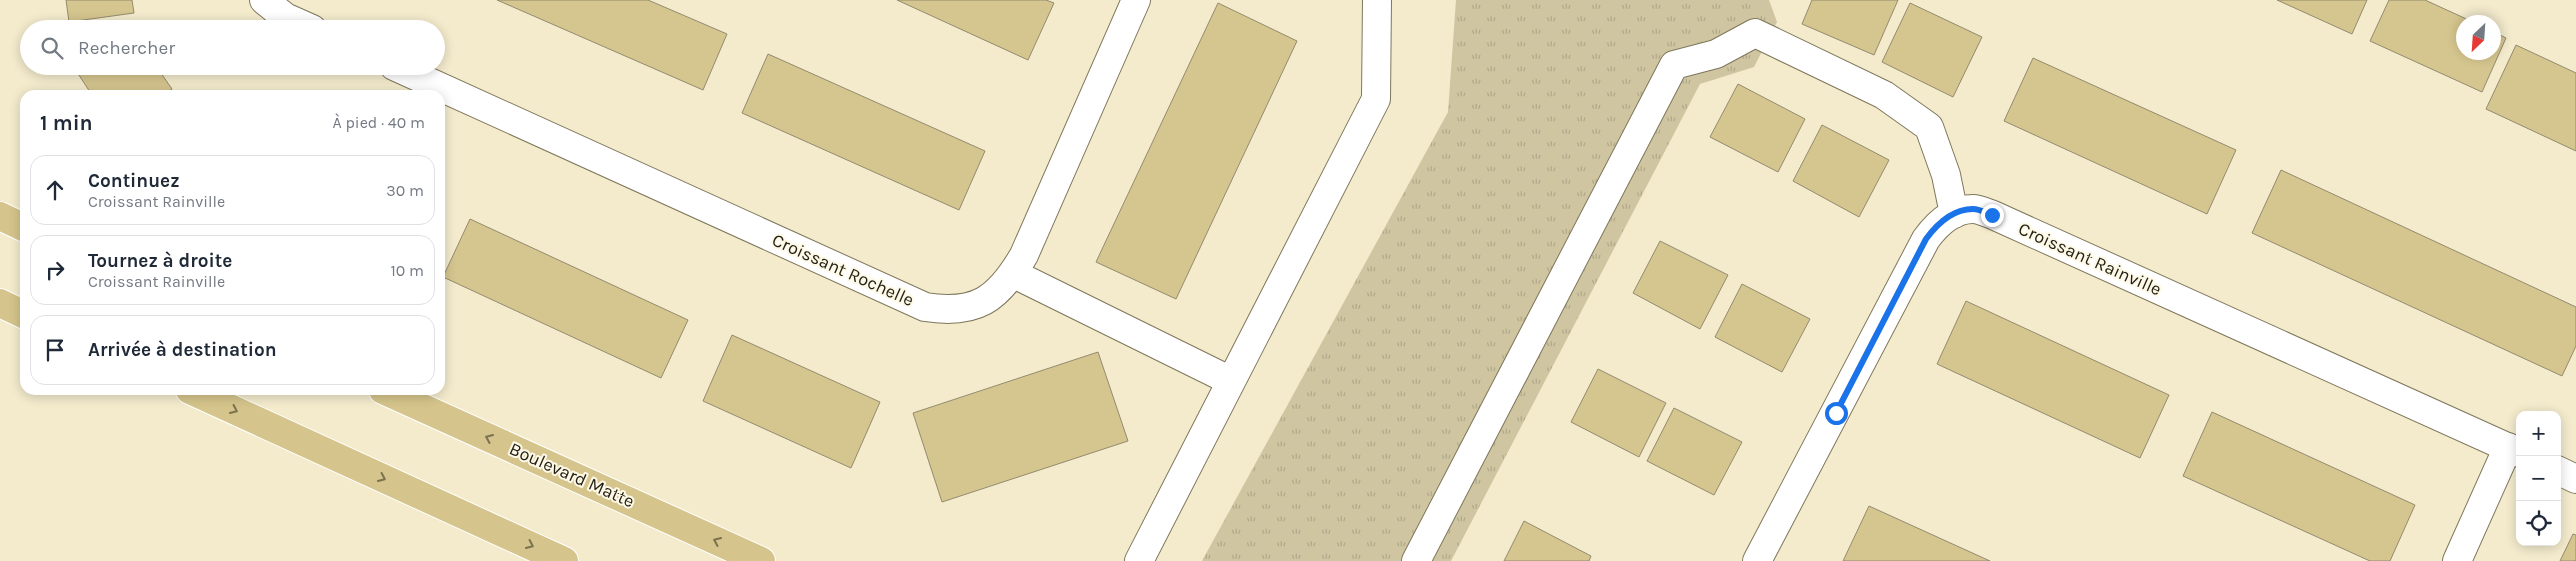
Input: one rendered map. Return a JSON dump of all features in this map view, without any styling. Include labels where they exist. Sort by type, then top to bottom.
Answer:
[{"type":"main road","points":[[0,216],[20,226]]},
{"type":"main road","points":[[0,303],[20,313]]},
{"type":"main road","points":[[201,395],[564,561]]},
{"type":"main road","name":"Boulevard Matte","points":[[394,395],[761,561]]},
{"type":"street","points":[[264,0],[293,20]]},
{"type":"street","name":"Croissant Rochelle","points":[[414,75],[924,307],[949,311],[974,307],[996,292],[1014,274],[1024,256],[1136,0]]},
{"type":"street","points":[[1139,561],[1376,99],[1377,0]]},
{"type":"street","points":[[1416,561],[1674,64],[1716,54],[1755,33],[1884,95],[1929,126],[1946,175],[1954,214]]},
{"type":"street","name":"Croissant Rainville","points":[[1757,561],[1926,239],[1938,222],[1954,214],[1973,209],[1992,215],[2514,450],[2457,561]]},
{"type":"street","points":[[1014,274],[1231,381]]},
{"type":"street","points":[[2561,472],[2576,479]]},
{"type":"green space","points":[[1456,0],[1769,0],[1777,22],[1754,67],[1700,84],[1451,561],[1202,561],[1448,112]]},
{"type":"building","points":[[66,0],[132,0],[134,13],[83,20],[69,20]]},
{"type":"building","points":[[497,0],[648,0],[727,34],[703,90]]},
{"type":"building","points":[[897,0],[1046,0],[1054,3],[1028,60]]},
{"type":"building","points":[[1812,0],[1898,0],[1874,55],[1802,24]]},
{"type":"building","points":[[2277,0],[2367,0],[2352,34]]},
{"type":"building","points":[[2389,0],[2425,0],[2458,15],[2456,15],[2456,60],[2496,60],[2482,92],[2370,41]]},
{"type":"building","points":[[1218,3],[1297,41],[1176,299],[1096,262]]},
{"type":"building","points":[[1910,3],[1982,37],[1953,97],[1882,62]]},
{"type":"building","points":[[2501,36],[2506,38],[2501,49]]},
{"type":"building","points":[[2516,45],[2576,73],[2576,151],[2486,109]]},
{"type":"building","points":[[768,54],[985,151],[959,210],[742,113]]},
{"type":"building","points":[[2033,58],[2236,150],[2207,214],[2004,121]]},
{"type":"building","points":[[79,75],[162,75],[172,89],[170,90],[89,90]]},
{"type":"building","points":[[1738,84],[1805,119],[1778,172],[1710,137]]},
{"type":"building","points":[[1822,125],[1889,160],[1859,217],[1793,181]]},
{"type":"building","points":[[2281,170],[2576,307],[2576,346],[2562,376],[2252,233]]},
{"type":"building","points":[[470,219],[688,320],[661,378],[445,278],[445,273]]},
{"type":"building","points":[[1660,241],[1728,275],[1700,329],[1633,293]]},
{"type":"building","points":[[1742,284],[1810,319],[1782,372],[1715,337]]},
{"type":"building","points":[[1966,301],[2169,395],[2140,458],[1937,364]]},
{"type":"building","points":[[732,335],[880,402],[851,468],[703,401]]},
{"type":"building","points":[[1098,352],[1128,441],[942,502],[913,413]]},
{"type":"building","points":[[1598,369],[1666,403],[1639,457],[1571,422]]},
{"type":"building","points":[[1674,408],[1742,442],[1714,495],[1647,461]]},
{"type":"building","points":[[2212,412],[2415,505],[2390,561],[2370,561],[2183,476]]},
{"type":"building","points":[[1869,506],[1990,561],[1843,561]]},
{"type":"building","points":[[1524,521],[1591,556],[1589,561],[1504,561]]},
{"type":"building","points":[[2573,534],[2576,535],[2576,561],[2560,561]]},
{"type":"route","points":[[1836,413],[1926,239],[1938,222],[1954,214],[1973,209],[1992,215]]}]
